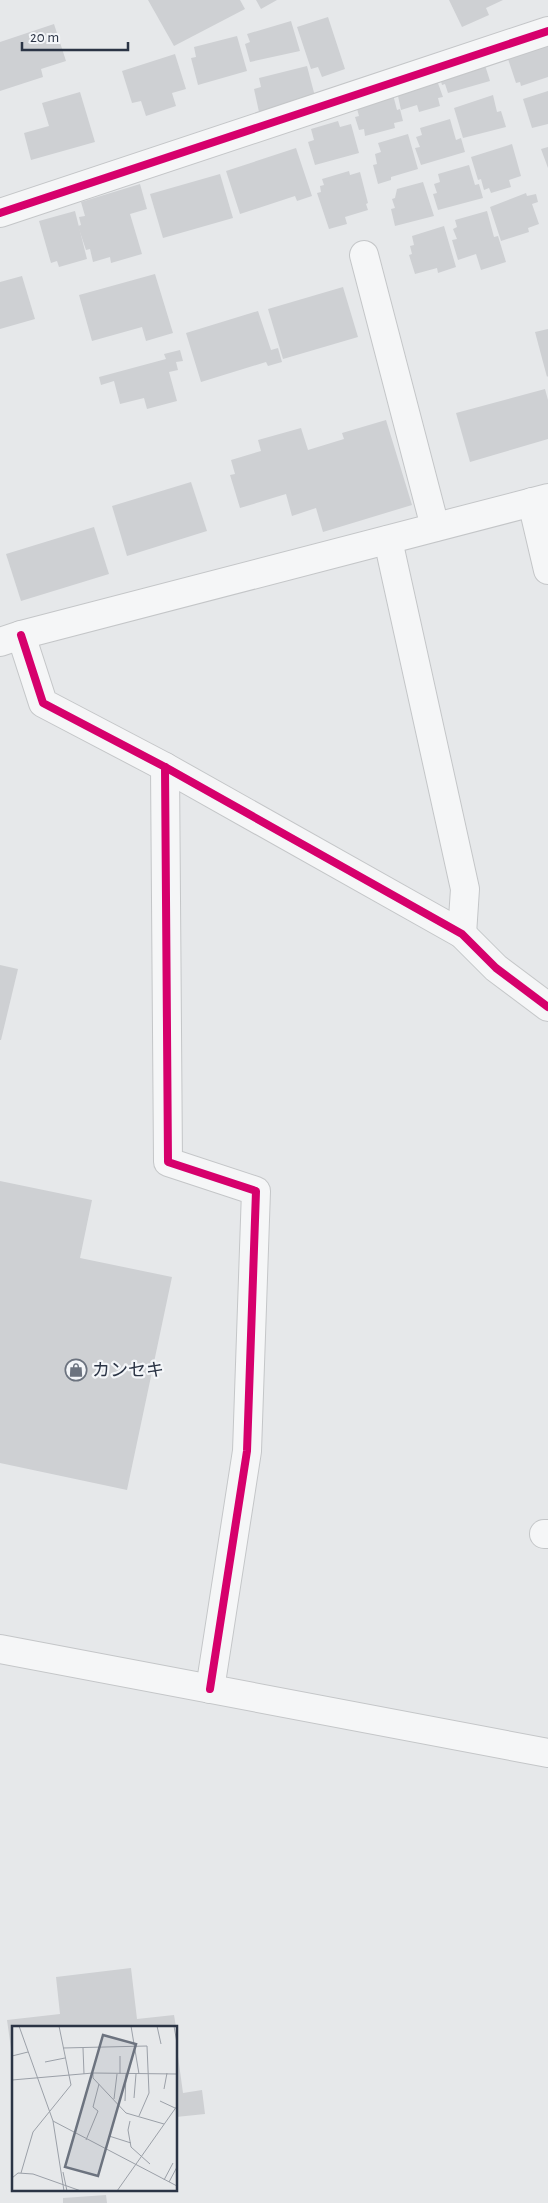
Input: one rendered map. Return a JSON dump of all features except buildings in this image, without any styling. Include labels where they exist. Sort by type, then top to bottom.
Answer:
[{"type":"street","points":[[0,213],[548,31]]},
{"type":"street","points":[[364,255],[435,527]]},
{"type":"street","points":[[548,570],[540,500],[11,639],[43,703],[165,767],[462,934],[496,968],[548,1007]]},
{"type":"street","points":[[388,540],[465,889],[462,934]]},
{"type":"street","points":[[165,767],[168,1162],[256,1192],[247,1451],[210,1689]]},
{"type":"street","points":[[0,1649],[548,1752]]},
{"type":"cycle path","points":[[0,213],[548,31]]},
{"type":"cycle path","points":[[21,635],[43,703],[165,767],[462,934],[496,968],[548,1007]]},
{"type":"cycle path","points":[[165,767],[168,1162],[256,1191],[247,1451],[210,1689]]},
{"type":"place","name":"カンセキ","points":[[76,1370]]}]
